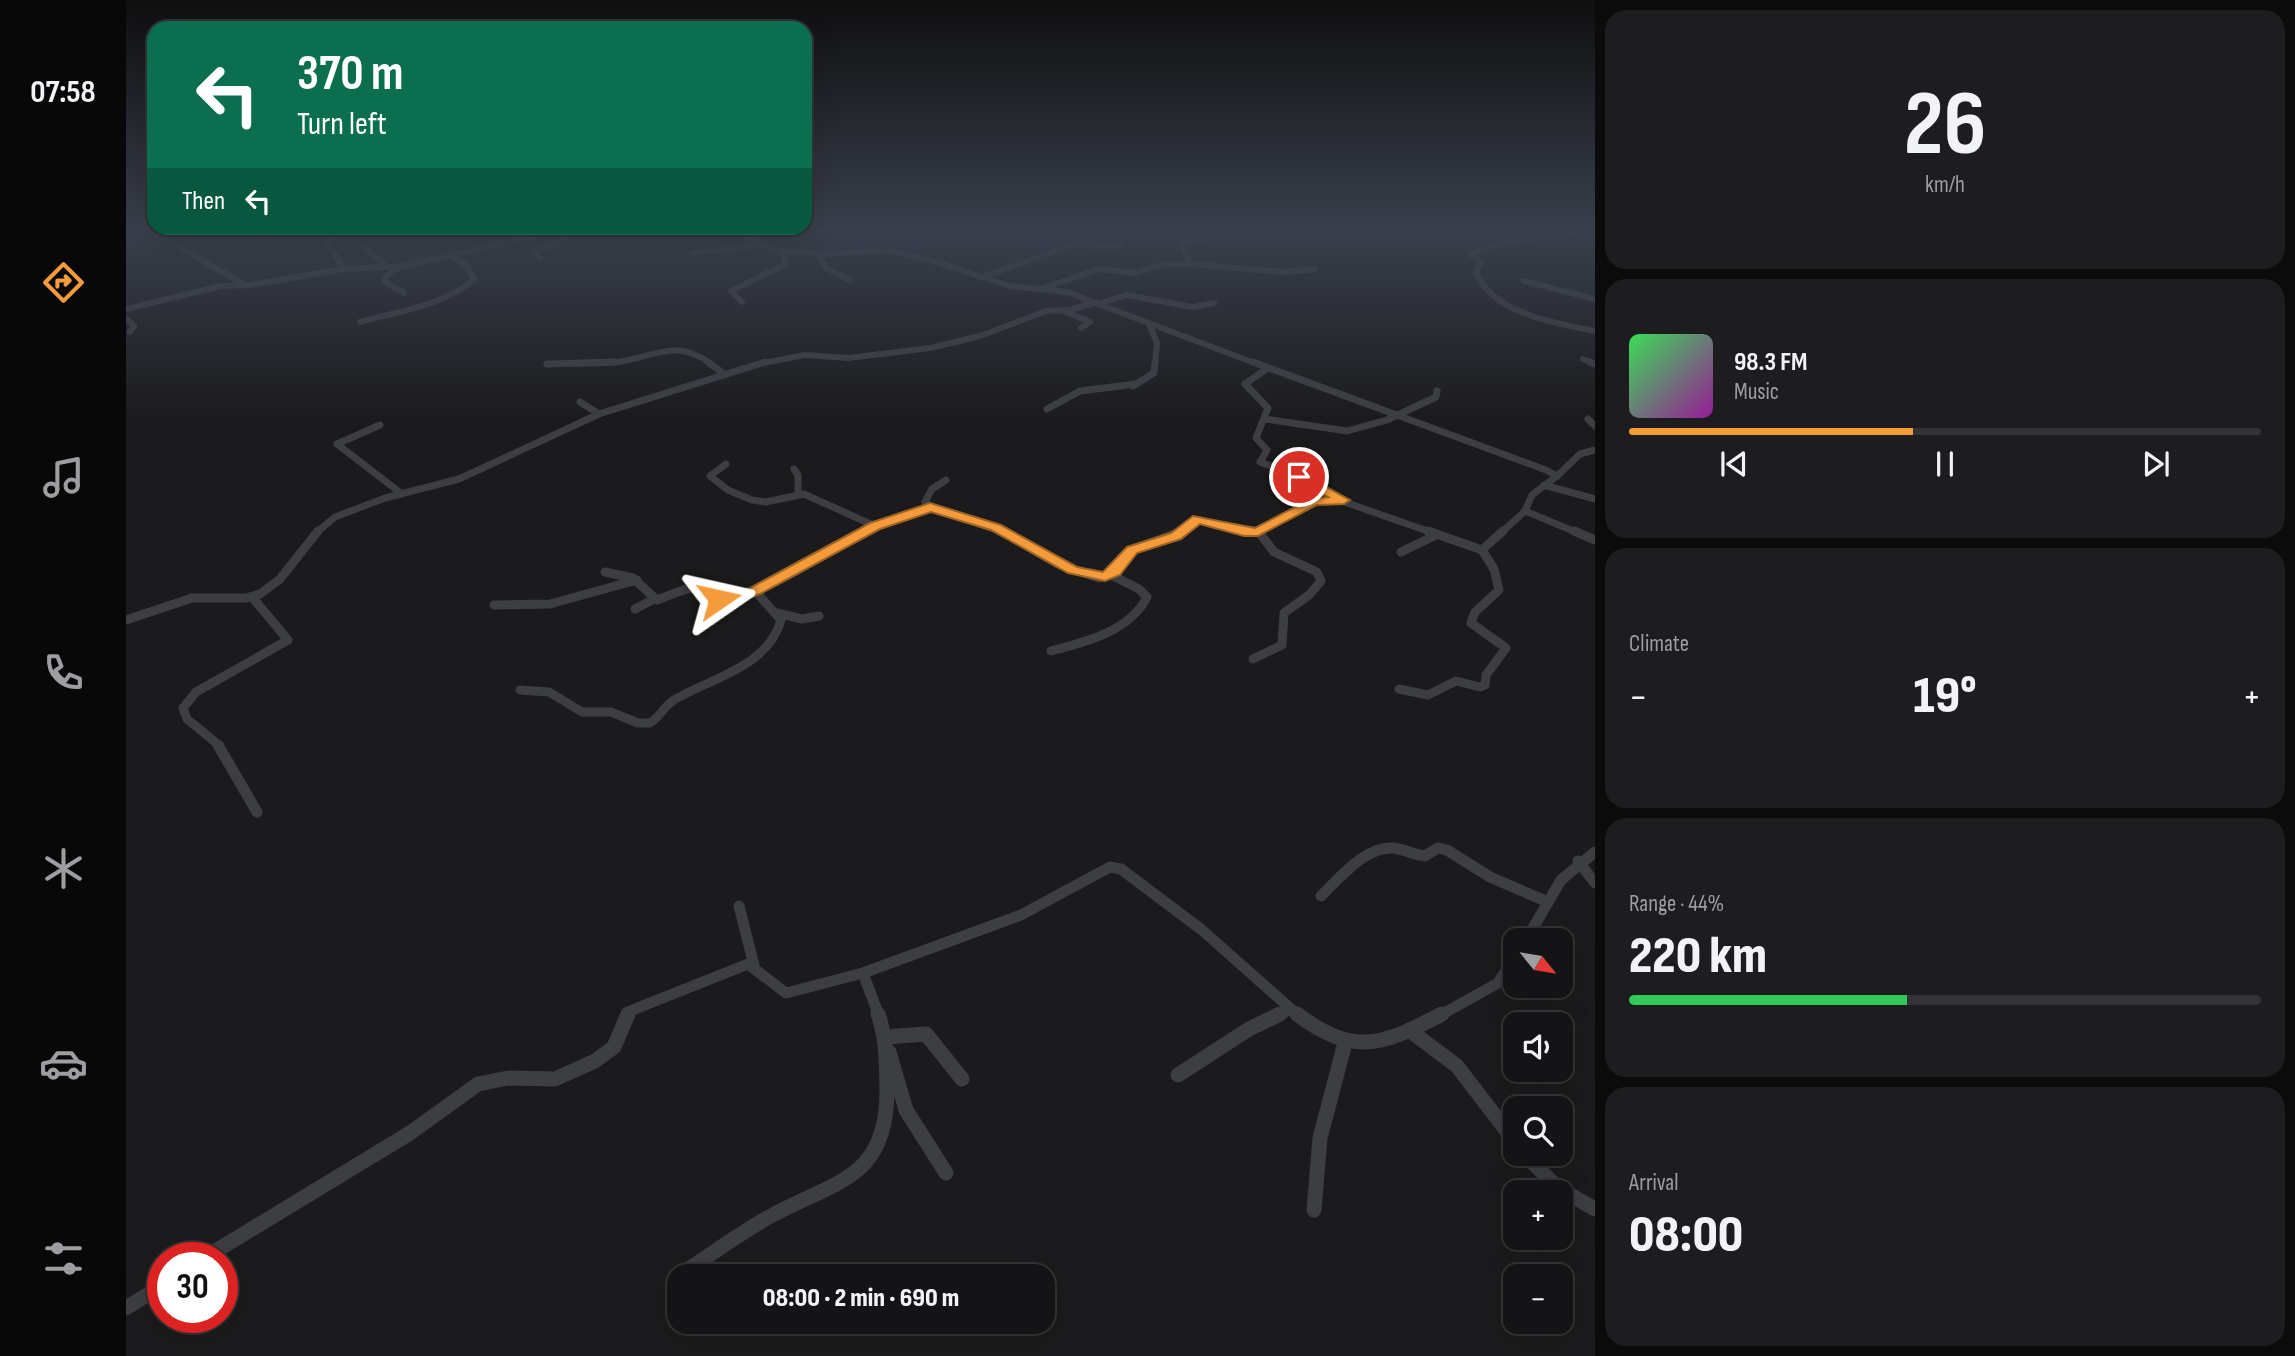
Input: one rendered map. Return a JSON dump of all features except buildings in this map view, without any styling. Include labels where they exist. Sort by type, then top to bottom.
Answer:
[{"type":"street","points":[[126,309],[195,292]]},
{"type":"street","points":[[360,322],[452,292]]},
{"type":"street","points":[[733,292],[742,302]]},
{"type":"street","points":[[1065,292],[1099,302],[1149,324],[1398,417],[1528,462],[1557,476]]},
{"type":"street","points":[[1488,292],[1535,316],[1595,331]]},
{"type":"street","points":[[1568,292],[1595,299]]},
{"type":"street","points":[[126,620],[192,598],[253,597],[280,579],[327,522],[353,509],[464,476],[599,414],[724,374],[797,356],[848,358],[921,349],[980,336],[1046,311],[1063,311],[1127,295],[1193,307],[1214,303]]},
{"type":"street","points":[[1063,311],[1090,322],[1081,328]]},
{"type":"street","points":[[126,318],[134,326],[130,332]]},
{"type":"street","points":[[1124,391],[1154,373],[1157,343],[1149,324]]},
{"type":"street","points":[[547,364],[619,362],[665,349],[703,358],[724,374]]},
{"type":"street","points":[[1583,359],[1595,364]]},
{"type":"street","points":[[1268,368],[1245,384],[1266,404],[1267,419],[1256,438],[1267,450],[1267,454],[1259,459],[1263,466],[1299,477],[1344,500],[1434,536],[1482,550],[1497,569],[1501,580],[1500,588],[1473,616],[1471,623],[1506,648],[1486,675],[1485,685],[1480,687],[1456,681],[1428,695],[1399,690]]},
{"type":"street","points":[[1047,409],[1080,391],[1136,384]]},
{"type":"street","points":[[1267,419],[1345,431],[1398,417],[1436,397],[1437,391]]},
{"type":"street","points":[[580,402],[599,414]]},
{"type":"street","points":[[1588,419],[1595,426]]},
{"type":"street","points":[[380,425],[337,444],[402,494]]},
{"type":"street","points":[[1482,550],[1525,511],[1525,504],[1544,485],[1580,454],[1592,451],[1595,442]]},
{"type":"street","points":[[726,464],[710,476],[746,497],[767,502],[798,492],[875,526]]},
{"type":"street","points":[[794,469],[798,492]]},
{"type":"street","points":[[946,480],[932,488],[927,496],[925,502],[930,507],[996,528],[1073,570],[1099,578],[1111,575],[1132,550],[1176,536],[1197,519],[1244,532],[1258,531],[1314,502],[1344,500]]},
{"type":"street","points":[[1544,485],[1595,499]]},
{"type":"street","points":[[347,496],[353,509]]},
{"type":"street","points":[[635,609],[654,599],[665,599],[696,586],[705,587],[723,600],[755,591],[875,526],[930,507]]},
{"type":"street","points":[[1525,511],[1595,540]]},
{"type":"street","points":[[1253,659],[1282,645],[1284,613],[1309,595],[1321,581],[1317,572],[1269,548],[1260,540],[1258,531]]},
{"type":"street","points":[[1401,552],[1434,536]]},
{"type":"street","points":[[605,572],[623,574],[637,580],[654,599]]},
{"type":"street","points":[[1051,651],[1100,636],[1138,612],[1146,602],[1147,597],[1139,589],[1111,575]]},
{"type":"street","points":[[494,605],[523,608],[557,605],[637,580]]},
{"type":"street","points":[[520,690],[551,690],[580,712],[613,712],[642,724],[649,723],[661,715],[672,701],[725,677],[759,652],[781,626],[777,613],[755,591]]},
{"type":"street","points":[[253,597],[288,640],[205,685],[189,697],[183,708],[183,715],[214,739],[257,812]]},
{"type":"street","points":[[777,613],[802,619],[819,616]]},
{"type":"street","points":[[1321,896],[1349,870],[1378,851],[1393,848],[1425,856],[1438,848],[1447,850],[1511,888],[1548,902]]},
{"type":"street","points":[[1533,928],[1548,902],[1550,893],[1578,861],[1595,852]]},
{"type":"street","points":[[1578,861],[1595,883]]},
{"type":"street","points":[[739,906],[754,965],[779,991],[786,993],[863,973],[1030,911],[1116,867],[1202,930],[1291,1009],[1345,1043],[1370,1043],[1409,1030],[1487,991],[1503,975]]},
{"type":"street","points":[[230,1242],[410,1133],[478,1084],[508,1078],[558,1077],[594,1061],[611,1049],[630,1011],[748,964],[754,965]]},
{"type":"street","points":[[863,973],[906,1110],[946,1173]]},
{"type":"street","points":[[1178,1075],[1249,1029],[1291,1009]]},
{"type":"street","points":[[1409,1030],[1457,1066],[1503,1126]]},
{"type":"street","points":[[886,1041],[926,1034],[962,1079]]},
{"type":"street","points":[[696,1264],[769,1217],[838,1185],[868,1161],[878,1148],[886,1125],[886,1041]]},
{"type":"street","points":[[1314,1210],[1320,1138],[1345,1043]]},
{"type":"street","points":[[1536,1166],[1558,1188],[1595,1209]]},
{"type":"street","points":[[126,1308],[147,1294]]},
{"type":"route","points":[[719,599],[728,600],[755,591],[875,526],[930,507],[996,528],[1045,557],[1085,575],[1105,577],[1115,572],[1125,555],[1132,550],[1176,536],[1197,519],[1209,520],[1244,532],[1258,531],[1314,502],[1344,500],[1299,477]]}]
